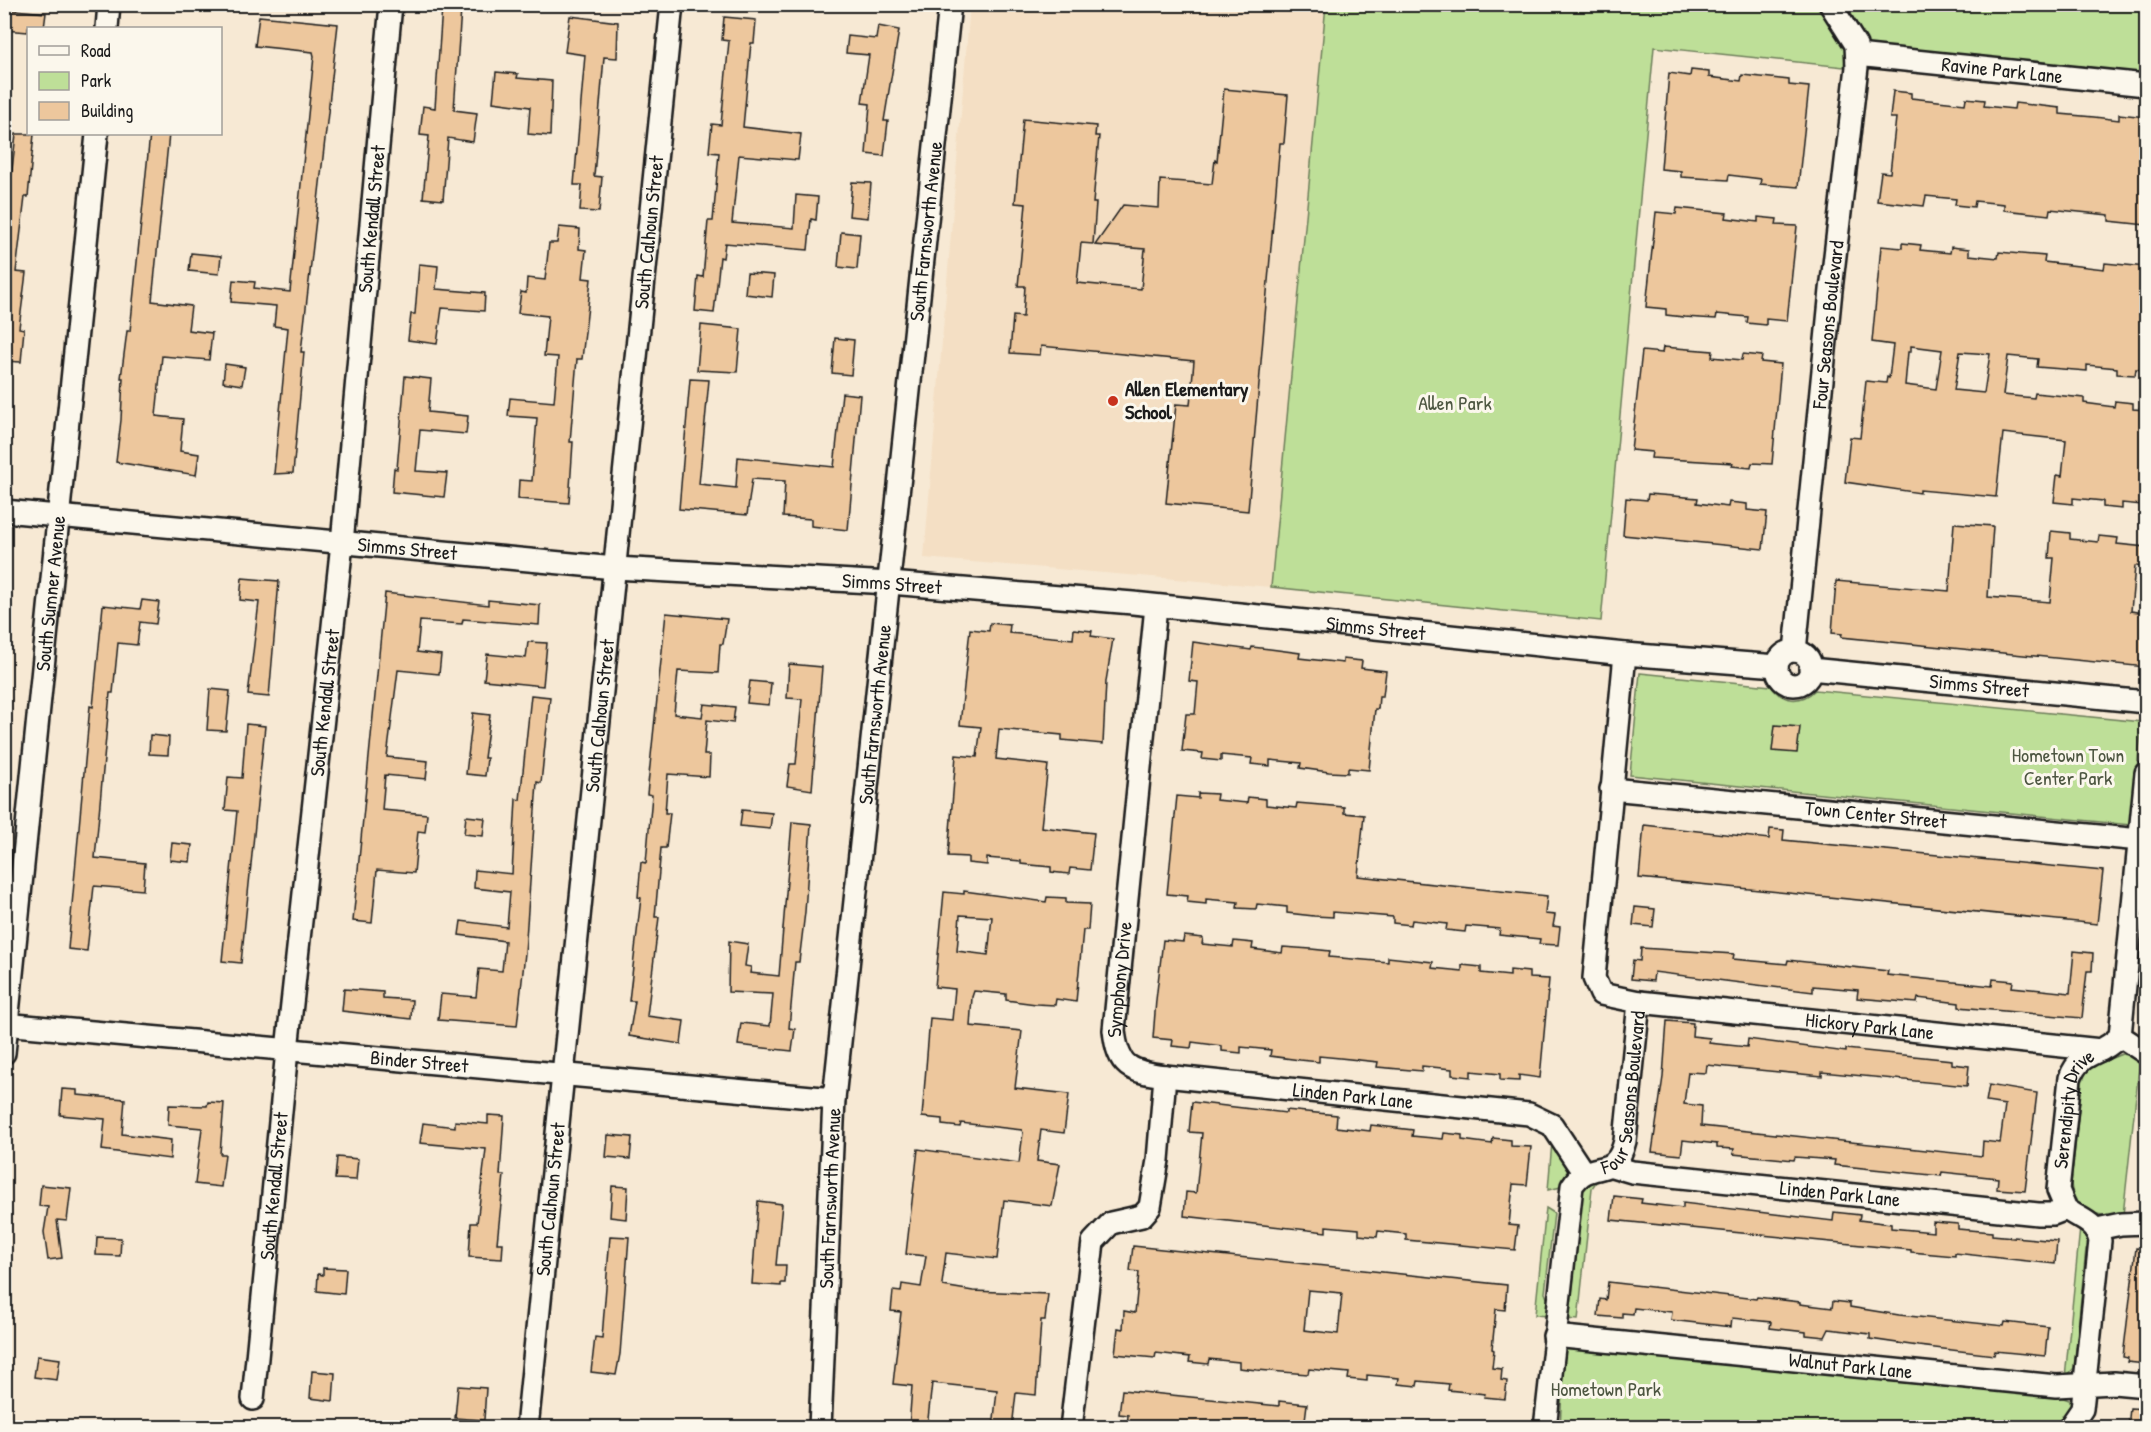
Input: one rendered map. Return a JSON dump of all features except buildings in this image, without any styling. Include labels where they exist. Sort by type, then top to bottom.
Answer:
[{"type":"street","points":[[107,27],[109,4]]},
{"type":"street","name":"South Kendall Street","points":[[253,1399],[287,1050],[342,543],[392,4]]},
{"type":"street","name":"South Calhoun Street","points":[[527,1428],[672,4]]},
{"type":"street","name":"South Farnsworth Avenue","points":[[819,1428],[834,1099],[950,4]]},
{"type":"street","name":"Four Seasons Boulevard","points":[[1795,651],[1857,55],[1856,45],[1830,4]]},
{"type":"street","name":"Ravine Park Lane","points":[[1857,55],[2146,85]]},
{"type":"street","name":"South Sumner Avenue","points":[[4,1053],[97,135]]},
{"type":"street","name":"Simms Street","points":[[4,511],[615,568],[890,583],[1156,606],[1625,654],[1777,666]]},
{"type":"street","name":"Symphony Drive","points":[[1156,606],[1114,1030],[1116,1050],[1124,1065],[1140,1072],[1165,1076]]},
{"type":"street","points":[[1795,651],[1806,657],[1810,669],[1804,681],[1794,684],[1783,680],[1777,666],[1784,654],[1795,651]]},
{"type":"street","name":"Four Seasons Boulevard","points":[[1545,1428],[1568,1201],[1572,1186],[1583,1172],[1612,1166],[1623,1151],[1625,1141],[1639,1002],[1601,994],[1594,978],[1625,654]]},
{"type":"street","name":"Simms Street","points":[[1810,669],[2146,702]]},
{"type":"street","name":"Serendipity Drive","points":[[2066,1209],[2058,1190],[2070,1078],[2074,1066],[2084,1057],[2112,1045],[2120,1036],[2141,893],[2140,840],[2146,773]]},
{"type":"street","name":"Town Center Street","points":[[1611,789],[2140,840]]},
{"type":"street","name":"Hickory Park Lane","points":[[1639,1002],[2101,1050]]},
{"type":"street","name":"Binder Street","points":[[6,1024],[834,1099]]},
{"type":"street","points":[[2120,1036],[2146,1053]]},
{"type":"street","points":[[1071,1428],[1093,1242],[1111,1223],[1142,1216],[1150,1208],[1158,1160],[1165,1076]]},
{"type":"street","name":"Linden Park Lane","points":[[1165,1076],[1529,1114],[1552,1125],[1583,1172]]},
{"type":"street","name":"Linden Park Lane","points":[[1612,1166],[1632,1172],[2038,1214],[2053,1214],[2066,1209]]},
{"type":"street","points":[[2066,1209],[2090,1222],[2097,1229],[2100,1241],[2086,1384],[2086,1418],[2069,1428]]},
{"type":"street","points":[[2097,1229],[2146,1222]]},
{"type":"street","name":"Walnut Park Lane","points":[[1554,1336],[2056,1386],[2086,1384],[2146,1386]]},
{"type":"shaded area","name":"Allen Elementary School","points":[[970,5],[1326,5],[1271,587],[924,558]]},
{"type":"green space","name":"Allen Park","points":[[1326,5],[2146,5],[2146,75],[1847,44],[1844,67],[1654,47],[1601,621],[1271,587]]},
{"type":"green space","name":"Hometown Town Center Park","points":[[1640,673],[1771,686],[1781,695],[1792,699],[1804,698],[1815,690],[2142,722],[2131,825],[1630,775]]},
{"type":"green space","points":[[2122,1054],[2140,1059],[2123,1215],[2096,1214],[2082,1207],[2077,1201],[2071,1184],[2082,1082],[2089,1067]]},
{"type":"green space","points":[[1552,1142],[1569,1168],[1561,1187],[1548,1190]]},
{"type":"green space","points":[[1615,1176],[1596,1182],[1592,1188],[1578,1320],[1565,1319],[1566,1304],[1571,1304],[1581,1208],[1578,1197],[1586,1179]]},
{"type":"green space","points":[[1546,1208],[1554,1213],[1545,1293],[1549,1303],[1548,1316],[1535,1315]]},
{"type":"green space","points":[[2080,1228],[2085,1233],[2089,1249],[2086,1249],[2074,1368],[2065,1378]]},
{"type":"green space","name":"Hometown Park","points":[[1569,1346],[2058,1396],[2073,1404],[2061,1428],[1560,1428],[1564,1351]]},
{"type":"place","name":"Allen Elementary School","points":[[1113,401]]}]
